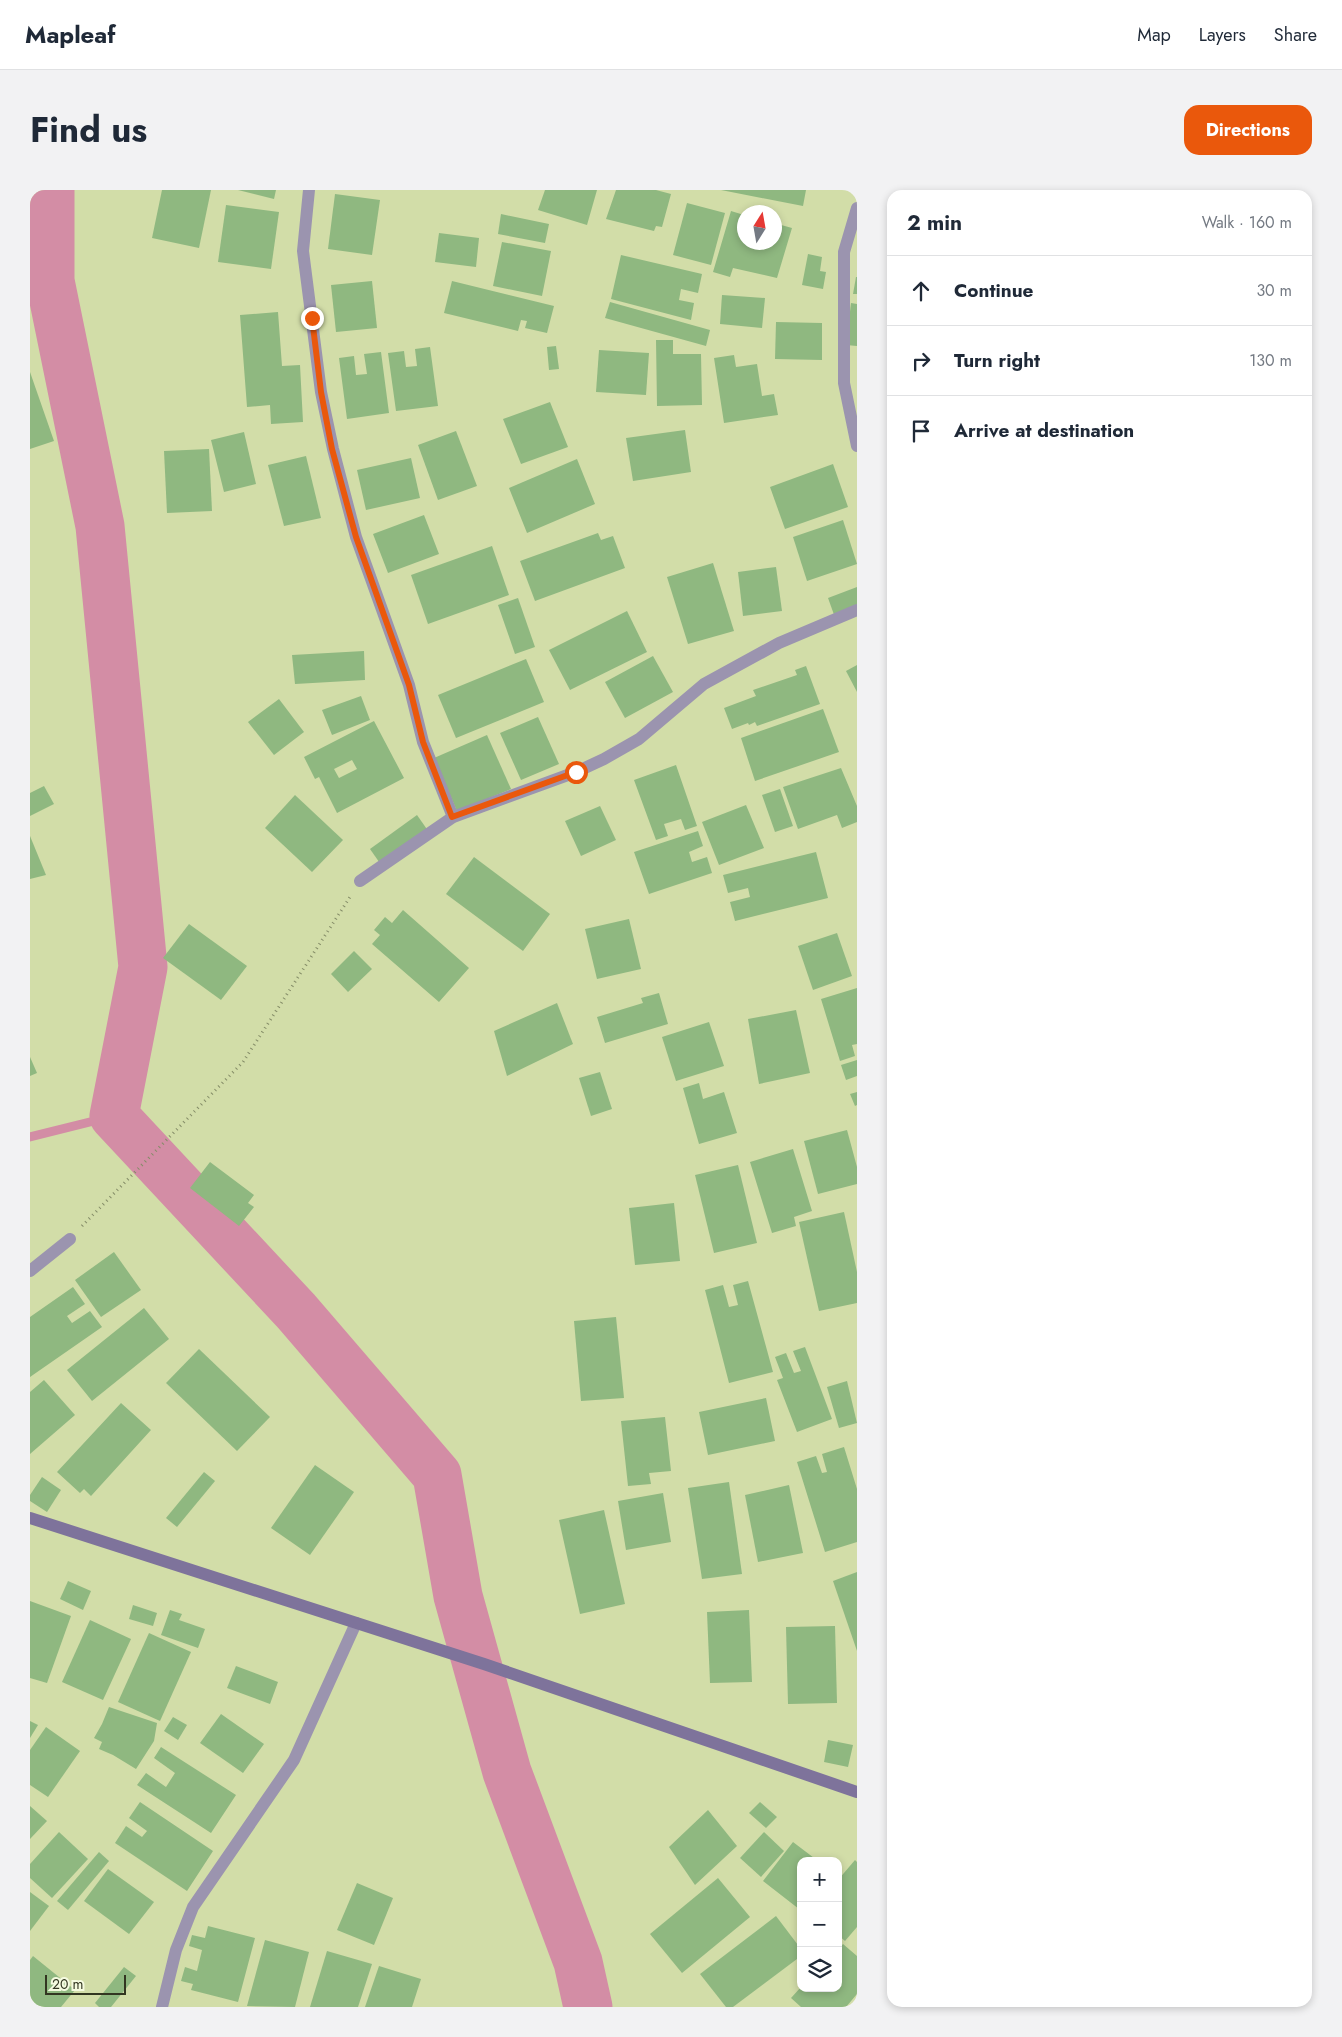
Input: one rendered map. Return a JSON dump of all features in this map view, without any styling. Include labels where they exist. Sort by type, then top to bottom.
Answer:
[{"type":"main road","points":[[30,1518],[484,1664],[857,1792]]},
{"type":"street","points":[[309,190],[303,251],[321,392],[332,449],[356,537],[409,685],[423,742],[452,817]]},
{"type":"street","points":[[857,208],[844,252],[844,384],[857,446]]},
{"type":"street","points":[[360,881],[452,817],[576,772],[604,759],[639,739],[704,684],[779,643],[857,610]]},
{"type":"street","points":[[30,1271],[70,1239]]},
{"type":"street","points":[[162,2007],[176,1950],[194,1907],[294,1760],[356,1623]]},
{"type":"path","points":[[70,1239],[243,1062],[360,881]]},
{"type":"building","points":[[162,190],[211,190],[199,248],[152,238]]},
{"type":"building","points":[[238,190],[276,190],[274,199]]},
{"type":"building","points":[[545,190],[597,190],[587,225],[538,210]]},
{"type":"building","points":[[616,190],[656,190],[671,194],[662,227],[656,226],[654,231],[606,219]]},
{"type":"building","points":[[721,190],[806,190],[803,206]]},
{"type":"building","points":[[335,194],[380,200],[372,255],[328,249]]},
{"type":"building","points":[[687,203],[725,213],[711,265],[673,255]]},
{"type":"building","points":[[226,205],[279,212],[271,269],[218,262]]},
{"type":"building","points":[[731,211],[737,213],[737,250],[782,250],[782,225],[792,228],[777,278],[733,268],[730,277],[713,272]]},
{"type":"building","points":[[501,214],[549,224],[545,243],[498,234]]},
{"type":"building","points":[[439,233],[479,238],[476,267],[435,262]]},
{"type":"building","points":[[502,242],[551,251],[542,296],[493,286]]},
{"type":"building","points":[[808,254],[822,257],[820,271],[826,272],[823,289],[802,285]]},
{"type":"building","points":[[621,255],[702,274],[698,293],[681,289],[679,300],[694,303],[691,320],[611,299]]},
{"type":"building","points":[[856,277],[857,294],[853,294]]},
{"type":"building","points":[[372,281],[377,328],[336,332],[331,285]]},
{"type":"building","points":[[452,281],[554,306],[547,333],[525,328],[527,321],[521,320],[518,331],[444,313]]},
{"type":"building","points":[[722,295],[765,298],[762,328],[720,324]]},
{"type":"building","points":[[610,302],[710,330],[706,346],[605,318]]},
{"type":"building","points":[[851,303],[857,304],[857,346],[846,345]]},
{"type":"building","points":[[278,312],[282,366],[300,365],[303,422],[271,424],[270,405],[247,407],[240,315]]},
{"type":"building","points":[[776,322],[822,323],[822,360],[775,359]]},
{"type":"building","points":[[656,340],[673,340],[673,354],[701,354],[702,405],[657,406]]},
{"type":"building","points":[[556,346],[559,369],[549,370],[547,347]]},
{"type":"building","points":[[430,347],[438,406],[396,411],[388,353],[404,351],[406,367],[417,366],[415,349]]},
{"type":"building","points":[[599,350],[649,353],[646,395],[596,392]]},
{"type":"building","points":[[381,352],[389,413],[347,419],[339,358],[354,356],[356,375],[367,374],[364,354]]},
{"type":"building","points":[[734,355],[736,367],[757,364],[762,396],[774,394],[778,415],[724,423],[714,358]]},
{"type":"building","points":[[30,372],[54,441],[30,449]]},
{"type":"building","points":[[550,402],[568,447],[521,464],[503,419]]},
{"type":"building","points":[[685,430],[691,472],[633,481],[626,438]]},
{"type":"building","points":[[456,431],[477,486],[438,500],[418,445]]},
{"type":"building","points":[[244,432],[256,484],[224,492],[211,440]]},
{"type":"building","points":[[209,449],[212,511],[167,513],[164,451]]},
{"type":"building","points":[[306,456],[321,518],[284,526],[268,465]]},
{"type":"building","points":[[411,458],[420,498],[366,510],[357,470]]},
{"type":"building","points":[[577,459],[595,504],[527,533],[509,488]]},
{"type":"building","points":[[833,464],[848,507],[785,529],[770,487]]},
{"type":"building","points":[[424,515],[439,554],[388,573],[373,534]]},
{"type":"building","points":[[843,520],[857,564],[807,581],[793,537]]},
{"type":"building","points":[[598,533],[601,540],[613,536],[625,568],[535,601],[520,561]]},
{"type":"building","points":[[492,546],[509,595],[428,624],[411,575]]},
{"type":"building","points":[[713,563],[734,631],[688,644],[667,577]]},
{"type":"building","points":[[776,567],[782,611],[743,616],[738,572]]},
{"type":"building","points":[[857,587],[857,615],[837,623],[828,598]]},
{"type":"building","points":[[518,598],[535,647],[515,654],[498,605]]},
{"type":"building","points":[[627,611],[647,652],[570,690],[549,650]]},
{"type":"building","points":[[364,651],[365,680],[295,684],[292,655]]},
{"type":"building","points":[[653,656],[673,692],[625,718],[605,682]]},
{"type":"building","points":[[526,659],[544,702],[456,738],[438,695]]},
{"type":"building","points":[[857,665],[857,692],[846,671]]},
{"type":"building","points":[[806,666],[820,704],[757,726],[755,722],[732,729],[724,708],[756,696],[753,690],[797,675],[795,670]]},
{"type":"building","points":[[361,696],[370,720],[332,735],[322,710]]},
{"type":"building","points":[[279,699],[304,732],[274,755],[248,722]]},
{"type":"building","points":[[823,709],[839,752],[755,781],[741,738]]},
{"type":"building","points":[[538,717],[559,764],[521,780],[500,733]]},
{"type":"building","points":[[374,721],[404,778],[337,813],[319,777],[315,779],[304,757]],"holes":[[[352,760],[357,769],[339,778],[334,769]]]},
{"type":"building","points":[[487,735],[511,789],[457,811],[434,758]]},
{"type":"building","points":[[676,765],[697,826],[685,830],[681,819],[664,824],[668,836],[656,840],[634,780]]},
{"type":"building","points":[[841,768],[857,806],[857,822],[842,828],[837,815],[798,829],[783,787]]},
{"type":"building","points":[[44,786],[54,804],[30,816],[30,793]]},
{"type":"building","points":[[780,789],[793,826],[775,832],[762,795]]},
{"type":"building","points":[[295,795],[343,840],[312,872],[265,828]]},
{"type":"building","points":[[746,805],[764,848],[719,865],[702,822]]},
{"type":"building","points":[[600,806],[616,840],[581,856],[565,821]]},
{"type":"building","points":[[417,815],[431,835],[384,869],[370,849]]},
{"type":"building","points":[[698,831],[703,846],[689,852],[692,862],[707,857],[712,873],[649,894],[634,852]]},
{"type":"building","points":[[30,836],[46,875],[30,879]]},
{"type":"building","points":[[816,852],[828,898],[735,921],[730,902],[750,897],[748,888],[728,893],[723,875]]},
{"type":"building","points":[[474,857],[550,914],[523,951],[446,894]]},
{"type":"building","points":[[403,910],[469,968],[439,1002],[372,944],[380,935],[374,930],[385,917],[392,923]]},
{"type":"building","points":[[629,919],[641,969],[597,979],[585,929]]},
{"type":"building","points":[[189,924],[247,966],[221,1000],[163,958]]},
{"type":"building","points":[[837,933],[852,976],[813,990],[798,946]]},
{"type":"building","points":[[354,951],[372,969],[348,992],[331,974]]},
{"type":"building","points":[[857,988],[857,1044],[852,1045],[855,1056],[840,1061],[821,999]]},
{"type":"building","points":[[659,993],[668,1024],[605,1043],[597,1017],[643,1003],[641,998]]},
{"type":"building","points":[[557,1003],[573,1044],[507,1076],[494,1031]]},
{"type":"building","points":[[796,1010],[810,1073],[759,1084],[748,1019]]},
{"type":"building","points":[[709,1022],[724,1066],[676,1081],[662,1037]]},
{"type":"building","points":[[30,1057],[37,1073],[30,1076]]},
{"type":"building","points":[[857,1060],[857,1076],[846,1080],[841,1065]]},
{"type":"building","points":[[600,1072],[612,1109],[591,1116],[579,1078]]},
{"type":"building","points":[[699,1083],[703,1099],[724,1092],[737,1133],[699,1144],[683,1088]]},
{"type":"building","points":[[857,1092],[857,1105],[855,1106],[850,1094]]},
{"type":"building","points":[[847,1130],[857,1167],[857,1184],[818,1194],[804,1141]]},
{"type":"building","points":[[793,1149],[812,1211],[794,1217],[796,1226],[772,1233],[750,1162]]},
{"type":"building","points":[[210,1162],[254,1195],[248,1203],[254,1207],[239,1226],[190,1188]]},
{"type":"building","points":[[738,1165],[757,1243],[714,1253],[695,1175]]},
{"type":"building","points":[[674,1203],[680,1261],[635,1265],[629,1208]]},
{"type":"building","points":[[844,1212],[857,1272],[857,1303],[819,1311],[799,1222]]},
{"type":"building","points":[[114,1252],[141,1290],[101,1317],[75,1280]]},
{"type":"building","points":[[748,1281],[773,1372],[729,1383],[705,1290],[723,1285],[729,1307],[738,1305],[733,1285]]},
{"type":"building","points":[[73,1287],[85,1304],[67,1316],[72,1323],[90,1311],[102,1327],[30,1377],[30,1317]]},
{"type":"building","points":[[144,1308],[169,1339],[92,1401],[67,1370]]},
{"type":"building","points":[[616,1317],[624,1398],[581,1401],[574,1321]]},
{"type":"building","points":[[805,1347],[832,1419],[797,1432],[777,1380],[783,1378],[775,1357],[786,1353],[794,1373],[801,1371],[793,1351]]},
{"type":"building","points":[[199,1349],[270,1417],[237,1451],[166,1383]]},
{"type":"building","points":[[44,1380],[75,1415],[30,1454],[30,1392]]},
{"type":"building","points":[[847,1381],[857,1423],[839,1428],[827,1387]]},
{"type":"building","points":[[766,1398],[775,1441],[708,1455],[699,1412]]},
{"type":"building","points":[[121,1403],[151,1430],[91,1496],[84,1489],[80,1493],[57,1472]]},
{"type":"building","points":[[665,1417],[671,1471],[649,1473],[651,1484],[628,1486],[621,1421]]},
{"type":"building","points":[[844,1447],[857,1489],[857,1542],[825,1552],[797,1462],[816,1456],[822,1473],[827,1472],[822,1454]]},
{"type":"building","points":[[315,1465],[354,1492],[310,1555],[271,1528]]},
{"type":"building","points":[[204,1472],[215,1481],[177,1527],[166,1518]]},
{"type":"building","points":[[42,1477],[61,1490],[47,1512],[30,1501],[30,1495]]},
{"type":"building","points":[[729,1482],[742,1574],[702,1579],[688,1488]]},
{"type":"building","points":[[789,1485],[803,1553],[758,1562],[745,1495]]},
{"type":"building","points":[[663,1493],[671,1542],[626,1550],[618,1501]]},
{"type":"building","points":[[604,1510],[625,1604],[580,1614],[559,1520]]},
{"type":"building","points":[[857,1572],[857,1651],[833,1581]]},
{"type":"building","points":[[68,1581],[91,1591],[83,1610],[60,1599]]},
{"type":"building","points":[[30,1601],[71,1616],[47,1683],[30,1678]]},
{"type":"building","points":[[133,1605],[157,1613],[153,1626],[129,1619]]},
{"type":"building","points":[[170,1610],[182,1614],[179,1620],[205,1629],[198,1648],[161,1635]]},
{"type":"building","points":[[749,1610],[752,1682],[710,1683],[707,1612]]},
{"type":"building","points":[[90,1620],[131,1639],[103,1700],[62,1682]]},
{"type":"building","points":[[835,1626],[837,1703],[788,1704],[786,1627]]},
{"type":"building","points":[[149,1633],[191,1652],[160,1721],[118,1702]]},
{"type":"building","points":[[236,1666],[278,1682],[270,1704],[227,1688]]},
{"type":"building","points":[[109,1707],[157,1723],[154,1741],[136,1769],[99,1749],[102,1742],[94,1738]]},
{"type":"building","points":[[221,1714],[264,1744],[243,1773],[200,1743]]},
{"type":"building","points":[[173,1717],[187,1725],[178,1740],[164,1731]]},
{"type":"building","points":[[30,1721],[38,1725],[30,1738]]},
{"type":"building","points":[[46,1727],[80,1751],[48,1797],[30,1785],[30,1750]]},
{"type":"building","points":[[828,1740],[853,1745],[848,1767],[824,1762]]},
{"type":"building","points":[[161,1747],[236,1795],[211,1833],[137,1785],[146,1773],[166,1787],[175,1773],[154,1758]]},
{"type":"building","points":[[140,1802],[213,1851],[187,1891],[115,1843],[126,1826],[142,1837],[147,1831],[129,1818]]},
{"type":"building","points":[[760,1802],[777,1817],[766,1828],[749,1813]]},
{"type":"building","points":[[30,1806],[47,1821],[30,1839]]},
{"type":"building","points":[[708,1810],[737,1846],[695,1885],[669,1847]]},
{"type":"building","points":[[59,1832],[88,1859],[52,1898],[30,1878],[30,1864]]},
{"type":"building","points":[[764,1832],[784,1851],[761,1877],[740,1858]]},
{"type":"building","points":[[793,1842],[813,1857],[797,1857],[797,1907],[763,1881]]},
{"type":"building","points":[[99,1852],[109,1861],[68,1910],[57,1901]]},
{"type":"building","points":[[855,1860],[857,1862],[857,1927],[845,1941],[842,1938],[842,1875]]},
{"type":"building","points":[[108,1869],[154,1902],[129,1934],[84,1901]]},
{"type":"building","points":[[718,1878],[750,1917],[682,1973],[650,1934]]},
{"type":"building","points":[[357,1883],[393,1898],[374,1945],[337,1930]]},
{"type":"building","points":[[30,1892],[49,1906],[30,1931]]},
{"type":"building","points":[[776,1916],[797,1944],[797,1959],[733,2007],[726,2007],[700,1974]]},
{"type":"building","points":[[208,1926],[255,1938],[238,2002],[191,1990],[193,1984],[181,1981],[185,1967],[197,1971],[202,1950],[189,1946],[192,1935],[205,1938]]},
{"type":"building","points":[[265,1940],[309,1952],[295,2007],[247,2006]]},
{"type":"building","points":[[843,1944],[857,1956],[857,1994],[846,2007],[801,2007],[791,1998],[797,1991],[842,1992]]},
{"type":"building","points":[[327,1951],[372,1964],[358,2007],[310,2007]]},
{"type":"building","points":[[33,1956],[75,1990],[61,2007],[30,2007],[30,1960]]},
{"type":"building","points":[[379,1966],[421,1979],[412,2007],[365,2007]]},
{"type":"building","points":[[124,1967],[136,1976],[111,2007],[99,2007],[95,2003]]},
{"type":"waterway","points":[[50,190],[50,281],[100,526],[143,967],[114,1116],[296,1311],[437,1475],[458,1596],[507,1772],[578,1962],[588,2007]]},
{"type":"waterway","points":[[30,1137],[114,1116]]},
{"type":"route","points":[[312,318],[321,392],[332,449],[356,537],[409,685],[423,742],[452,817],[576,772]]}]
